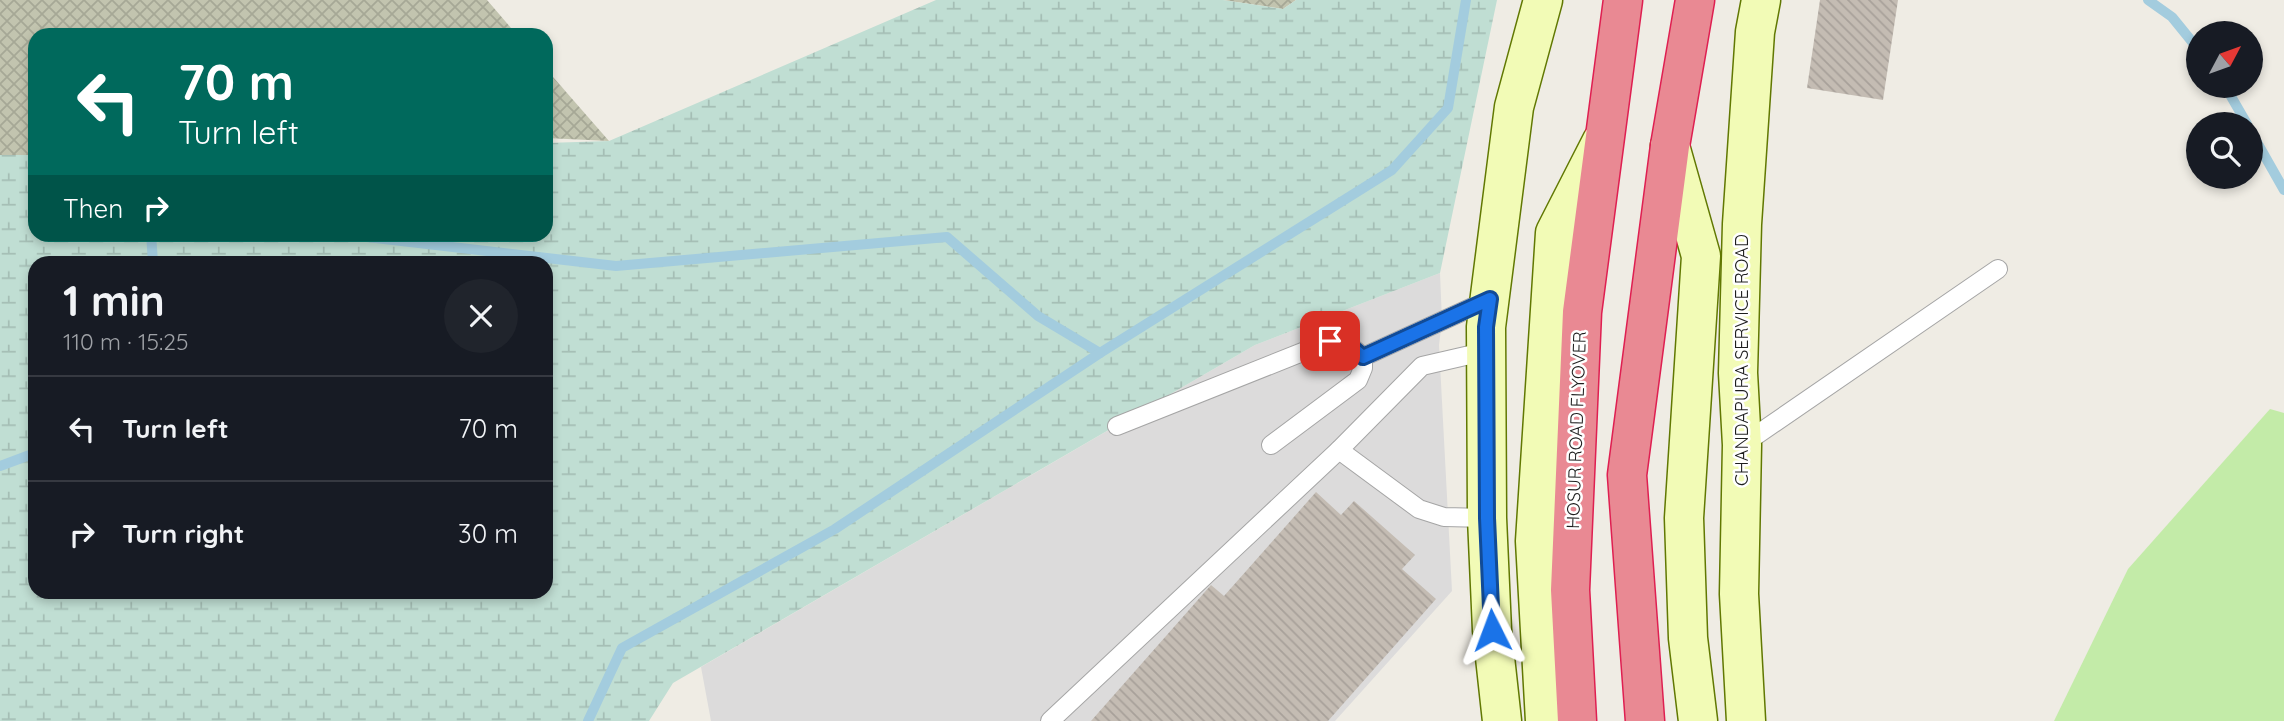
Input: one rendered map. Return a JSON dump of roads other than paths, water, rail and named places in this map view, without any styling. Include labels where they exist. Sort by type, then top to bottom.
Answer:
[{"type":"highway","name":"HOSUR ROAD FLYOVER","points":[[1577,721],[1570,590],[1582,312],[1602,141],[1623,0]]},
{"type":"highway","points":[[1645,721],[1627,475],[1670,146],[1695,0]]},
{"type":"street","points":[[1502,721],[1492,630],[1487,518],[1486,327],[1514,107],[1543,0]]},
{"type":"street","name":"CHANDAPURA SERVICE ROAD","points":[[1745,721],[1740,594],[1742,445],[1738,373],[1742,224],[1755,32],[1761,0]]},
{"type":"street","points":[[1545,721],[1535,541],[1555,233],[1602,141]]},
{"type":"street","points":[[1670,146],[1701,256],[1684,518],[1688,638],[1698,721]]},
{"type":"lane","points":[[1742,445],[1998,269]]},
{"type":"lane","points":[[1363,357],[1490,299]]},
{"type":"lane","points":[[1117,426],[1330,341],[1344,341],[1363,357],[1363,368],[1358,380],[1271,445]]},
{"type":"lane","points":[[1051,721],[1339,450],[1422,366],[1487,351]]},
{"type":"lane","points":[[1339,450],[1419,509],[1444,517],[1487,518]]},
{"type":"waterway","points":[[553,259],[616,266],[947,237],[1038,316],[1100,353],[1392,170],[1448,108],[1466,0]]},
{"type":"waterway","points":[[2148,0],[2172,17],[2186,34]]},
{"type":"waterway","points":[[2232,98],[2240,112]]},
{"type":"waterway","points":[[2263,153],[2284,190]]},
{"type":"waterway","points":[[152,242],[153,256]]},
{"type":"waterway","points":[[410,242],[530,256]]},
{"type":"waterway","points":[[588,721],[622,648],[835,529],[1100,353]]},
{"type":"waterway","points":[[0,466],[28,456]]}]
